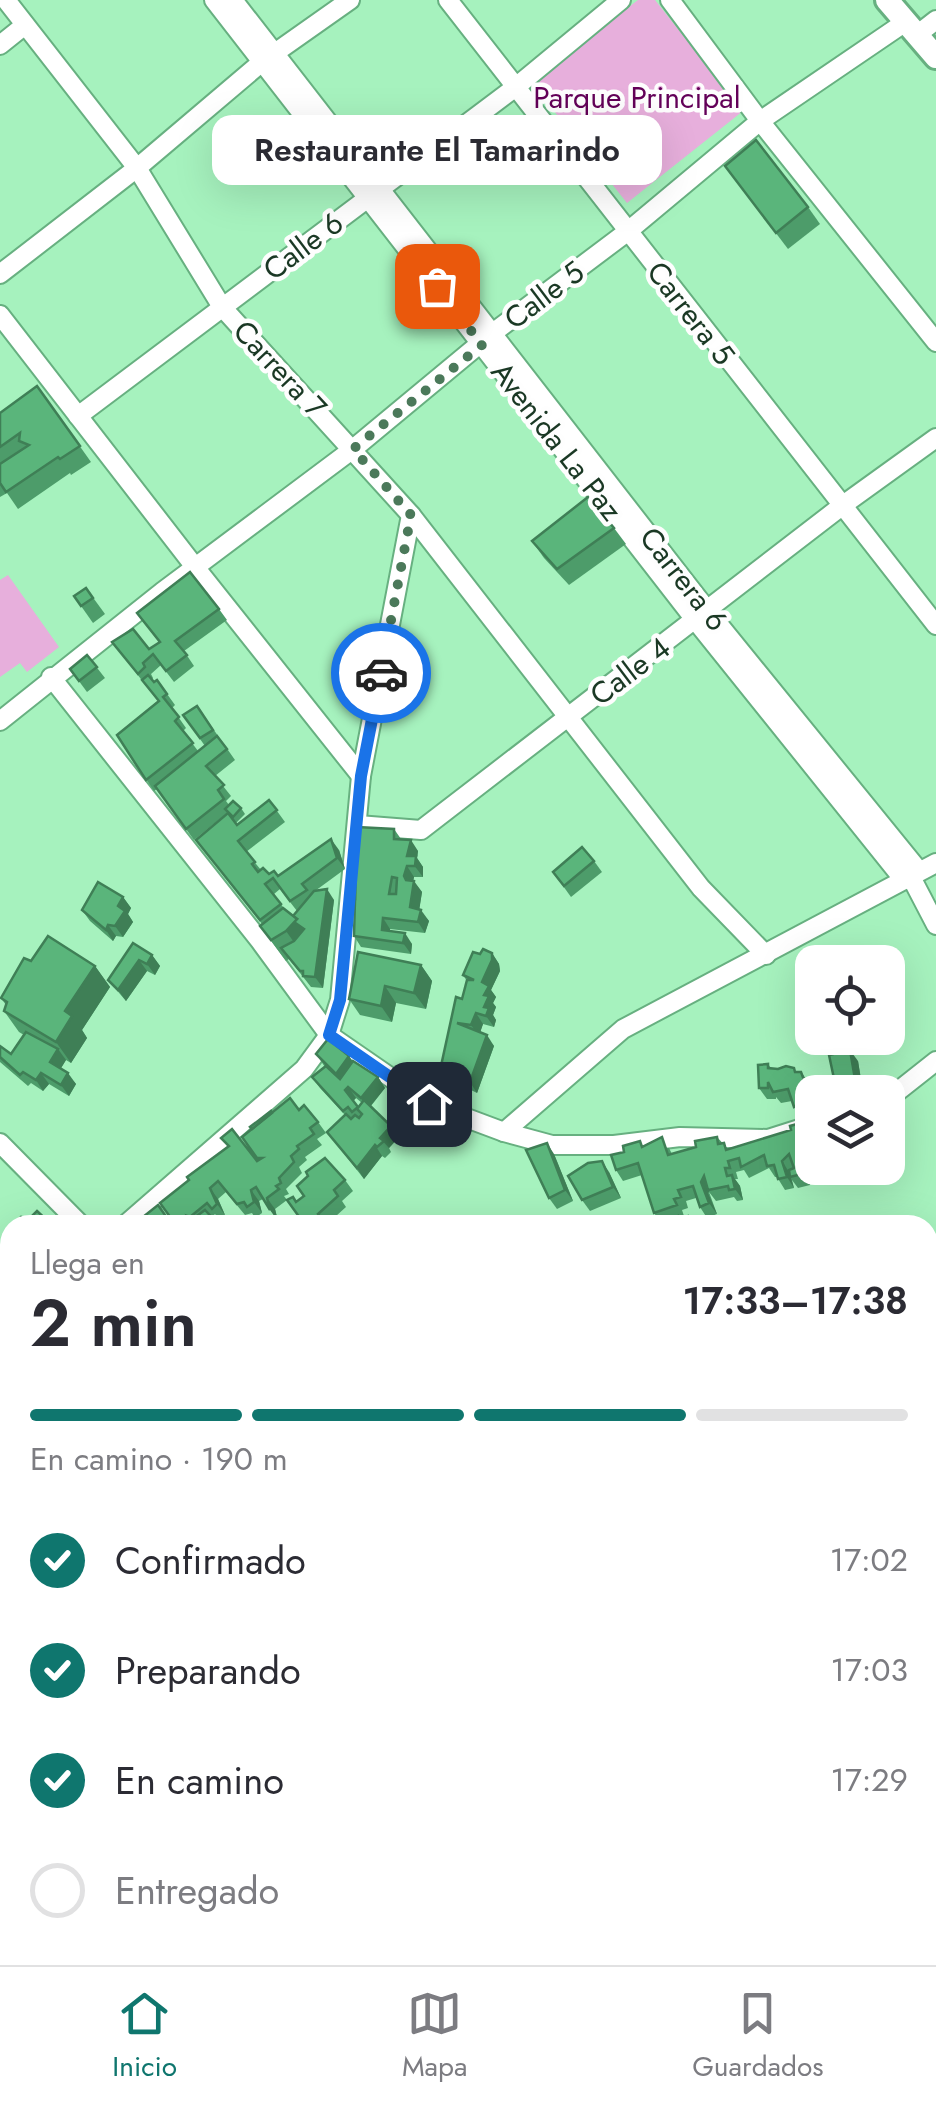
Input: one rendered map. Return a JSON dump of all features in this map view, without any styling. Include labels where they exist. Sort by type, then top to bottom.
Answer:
[{"type":"main road","points":[[888,0],[919,25],[936,57]]},
{"type":"street","name":"Carrera 7","points":[[6,0],[137,168],[222,306],[411,515],[701,888],[766,954]]},
{"type":"street","points":[[214,0],[268,57]]},
{"type":"street","name":"Carrera 6","points":[[233,0],[268,57],[702,616],[918,873],[936,925]]},
{"type":"street","points":[[0,274],[137,168],[268,57],[350,0]]},
{"type":"street","name":"Carrera 5","points":[[448,0],[936,625]]},
{"type":"street","name":"Calle 6","points":[[78,416],[518,86],[620,0]]},
{"type":"street","points":[[670,0],[760,122],[936,342]]},
{"type":"street","points":[[0,44],[25,25]]},
{"type":"street","name":"Calle 5","points":[[0,721],[51,677],[353,449],[760,122],[919,25]]},
{"type":"street","points":[[0,315],[194,568],[361,776]]},
{"type":"street","name":"Calle 4","points":[[358,826],[421,830],[843,505],[936,438]]},
{"type":"street","points":[[136,1215],[304,1069],[329,1035],[340,1000],[343,884],[358,826],[361,776],[411,515]]},
{"type":"street","points":[[51,677],[267,936],[329,1035],[429,1104],[552,1145],[614,1145],[680,1137],[768,1139],[795,1130]]},
{"type":"street","points":[[504,1132],[623,1029],[918,873]]},
{"type":"street","points":[[905,1086],[936,1061]]},
{"type":"street","points":[[0,1143],[71,1215]]},
{"type":"green space","name":"Parque Principal","points":[[638,0],[655,0],[743,111],[627,203],[531,82]]},
{"type":"green space","points":[[8,575],[59,647],[27,672],[20,663],[0,677],[0,580]]},
{"type":"building","points":[[756,140],[808,207],[776,233],[725,166]]},
{"type":"building","points":[[37,386],[80,446],[6,492],[0,483],[0,464],[29,445],[19,441],[20,433],[0,447],[0,413]]},
{"type":"building","points":[[588,497],[614,528],[557,569],[532,541]]},
{"type":"building","points":[[190,572],[219,609],[175,641],[187,655],[166,671],[153,654],[138,674],[112,642],[133,629],[149,649],[160,642],[137,613]]},
{"type":"building","points":[[86,588],[93,598],[81,606],[74,596]]},
{"type":"building","points":[[87,655],[97,667],[79,681],[70,669]]},
{"type":"building","points":[[148,675],[167,694],[163,697],[179,717],[175,721],[193,743],[146,780],[117,735],[159,701],[142,680]]},
{"type":"building","points":[[197,706],[213,730],[200,738],[183,715]]},
{"type":"building","points":[[217,736],[227,749],[206,766],[224,785],[218,790],[224,799],[186,829],[155,786]]},
{"type":"building","points":[[269,800],[277,810],[238,841],[258,872],[263,868],[278,876],[331,839],[337,858],[302,884],[307,890],[290,901],[273,878],[265,884],[281,904],[260,920],[196,840],[228,813],[237,825]]},
{"type":"building","points":[[233,801],[241,808],[233,817],[225,809]]},
{"type":"building","points":[[357,827],[394,829],[394,839],[411,840],[407,856],[416,856],[415,866],[407,866],[404,876],[414,881],[410,907],[421,910],[418,922],[383,918],[382,930],[405,933],[403,943],[354,936]],"holes":[[[392,877],[397,878],[396,894],[389,894]]]},
{"type":"building","points":[[582,847],[594,861],[564,886],[553,872]]},
{"type":"building","points":[[98,882],[123,897],[118,906],[125,911],[115,926],[108,925],[106,930],[82,910]]},
{"type":"building","points":[[327,889],[315,977],[303,976],[303,971],[281,948],[304,929],[294,922],[297,919],[293,916],[314,891]]},
{"type":"building","points":[[283,908],[297,919],[271,940],[260,926]]},
{"type":"building","points":[[48,936],[95,966],[65,1011],[72,1016],[56,1042],[4,1011],[7,1002],[1,998],[24,958],[31,961]]},
{"type":"building","points":[[133,943],[152,955],[147,964],[139,960],[118,990],[108,980]]},
{"type":"building","points":[[483,949],[492,953],[482,982],[489,986],[484,1007],[489,1008],[486,1016],[476,1013],[471,1025],[457,1023],[487,1035],[470,1082],[463,1079],[465,1075],[441,1066],[456,997],[462,999],[467,980],[474,980],[463,975],[473,952],[480,954]]},
{"type":"building","points":[[358,952],[421,965],[414,993],[385,986],[381,1006],[349,999]]},
{"type":"building","points":[[26,1032],[58,1049],[50,1062],[68,1073],[61,1085],[41,1073],[36,1080],[23,1072],[20,1075],[0,1057],[0,1046],[11,1054]]},
{"type":"building","points":[[328,1039],[349,1056],[336,1074],[316,1054]]},
{"type":"building","points":[[829,1055],[851,1055],[854,1075],[833,1075]]},
{"type":"building","points":[[353,1061],[378,1077],[361,1098],[348,1087],[345,1090],[358,1107],[352,1112],[348,1107],[343,1111],[312,1077],[326,1066],[340,1079]]},
{"type":"building","points":[[758,1065],[778,1069],[786,1066],[801,1072],[802,1075],[795,1075],[795,1107],[788,1089],[773,1092],[768,1082],[768,1088],[759,1088]]},
{"type":"building","points":[[290,1098],[299,1110],[304,1105],[318,1122],[310,1128],[314,1134],[297,1146],[299,1149],[291,1156],[294,1162],[279,1178],[279,1189],[267,1198],[270,1210],[256,1187],[251,1190],[254,1202],[247,1207],[244,1202],[237,1204],[218,1181],[210,1188],[217,1204],[212,1209],[207,1203],[192,1215],[169,1215],[160,1203],[229,1146],[221,1138],[232,1129],[257,1161],[262,1158],[257,1158],[242,1137]]},
{"type":"building","points":[[364,1100],[391,1126],[380,1138],[384,1141],[375,1145],[357,1168],[327,1132],[346,1114],[351,1119],[355,1115],[359,1118],[362,1114],[357,1109]]},
{"type":"building","points":[[271,1111],[252,1129],[250,1127]]},
{"type":"building","points":[[795,1125],[795,1176],[790,1177],[789,1170],[794,1168],[789,1154],[782,1161],[787,1177],[778,1179],[774,1165],[767,1166],[764,1155],[741,1167],[739,1158],[728,1161],[727,1176],[732,1175],[735,1189],[729,1190],[728,1186],[708,1190],[704,1176],[701,1182],[709,1203],[700,1207],[693,1186],[678,1190],[681,1197],[674,1199],[677,1205],[654,1213],[638,1163],[616,1170],[611,1155],[624,1152],[623,1146],[640,1141],[642,1147],[662,1137],[668,1155],[696,1147],[695,1141],[717,1137],[718,1144],[724,1143],[726,1150],[791,1130],[790,1126]]},
{"type":"building","points":[[547,1143],[565,1190],[549,1198],[526,1150]]},
{"type":"building","points":[[325,1158],[345,1180],[334,1190],[338,1196],[319,1215],[298,1215],[287,1200],[293,1197],[296,1202],[304,1196],[297,1186],[308,1176],[306,1172]]},
{"type":"building","points":[[602,1161],[613,1187],[582,1200],[568,1176],[588,1163]]},
{"type":"building","points":[[158,1205],[165,1215],[146,1215]]},
{"type":"way so far","points":[[381,673],[411,515],[353,449],[482,345],[437,286]]},
{"type":"place","name":"Restaurante El Tamarindo","points":[[437,286]]},
{"type":"route","points":[[381,673],[361,776],[340,1000],[329,1035],[429,1104]]}]
